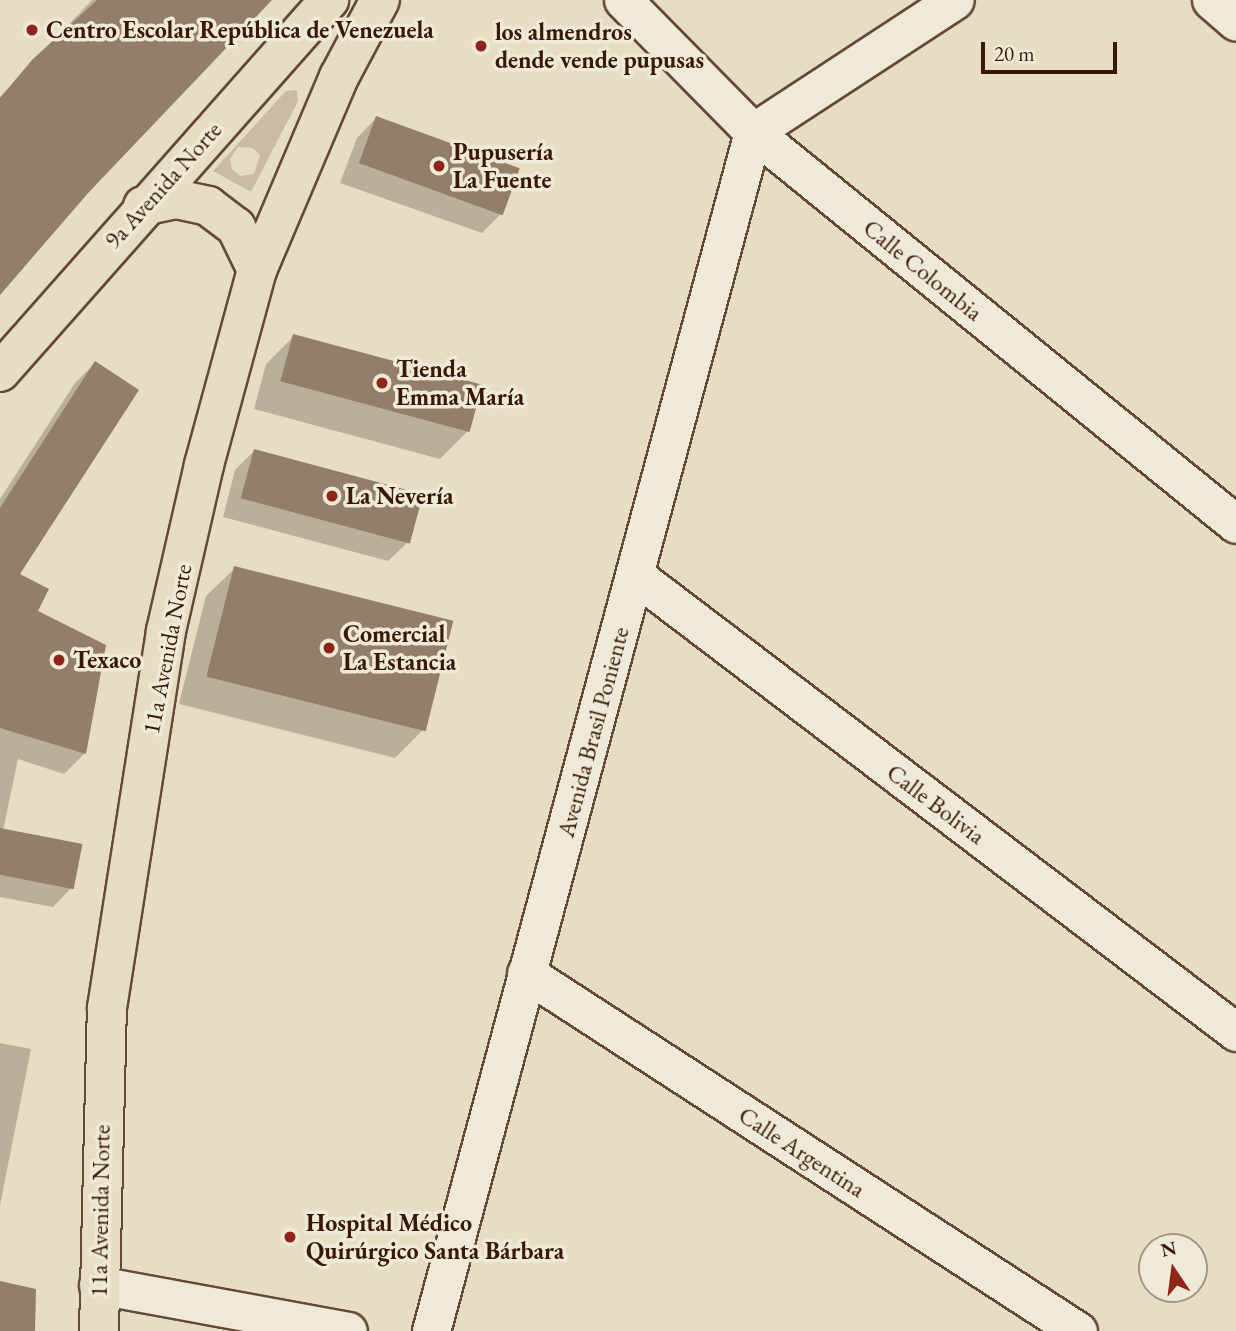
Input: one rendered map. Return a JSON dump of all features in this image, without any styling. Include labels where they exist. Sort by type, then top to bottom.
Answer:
[{"type":"main road","name":"9a Avenida Norte","points":[[0,372],[143,206],[329,0]]},
{"type":"main road","name":"11a Avenida Norte","points":[[99,1331],[97,1285],[107,1008],[166,631],[204,465],[257,270],[339,77],[380,0]]},
{"type":"main road","points":[[143,206],[176,199],[208,206],[236,227],[257,270]]},
{"type":"street","name":"Calle Colombia","points":[[623,0],[753,132],[1236,524]]},
{"type":"street","points":[[753,132],[955,0]]},
{"type":"street","points":[[1211,0],[1236,22]]},
{"type":"street","name":"Avenida Brasil Poniente","points":[[431,1331],[526,973],[636,576],[753,132]]},
{"type":"street","name":"Calle Bolivia","points":[[636,576],[1236,1032]]},
{"type":"street","name":"Calle Argentina","points":[[526,973],[1078,1331]]},
{"type":"street","points":[[97,1285],[348,1331]]},
{"type":"shaded area","points":[[297,90],[298,101],[251,192],[213,171],[286,91]],"holes":[[[238,147],[253,148],[260,155],[254,174],[240,176],[232,169],[230,159]]]},
{"type":"building","points":[[97,0],[272,0],[89,192],[0,295],[0,98],[32,60]]},
{"type":"building","name":"Pupusería La Fuente","points":[[376,116],[520,168],[503,215],[359,163]]},
{"type":"building","name":"Tienda Emma María","points":[[293,334],[482,385],[470,432],[280,381]]},
{"type":"building","points":[[95,361],[139,390],[20,574],[49,589],[38,611],[106,645],[86,754],[0,728],[0,508]]},
{"type":"building","name":"La Nevería","points":[[254,449],[423,494],[410,544],[241,498]]},
{"type":"building","name":"Comercial La Estancia","points":[[234,566],[453,621],[426,731],[206,677]]},
{"type":"building","points":[[0,828],[82,844],[74,889],[0,875]]},
{"type":"building","points":[[0,1281],[36,1289],[35,1331],[0,1331]]},
{"type":"place","name":"Centro Escolar República de Venezuela","points":[[32,30]]},
{"type":"place","name":"los almendros dende vende pupusas","points":[[481,46]]},
{"type":"place","name":"Pupusería La Fuente","points":[[439,166]]},
{"type":"place","name":"Tienda Emma María","points":[[382,383]]},
{"type":"place","name":"La Nevería","points":[[332,496]]},
{"type":"place","name":"Comercial La Estancia","points":[[329,648]]},
{"type":"place","name":"Texaco","points":[[59,660]]},
{"type":"place","name":"Hospital Médico Quirúrgico Santa Bárbara","points":[[290,1237]]}]
